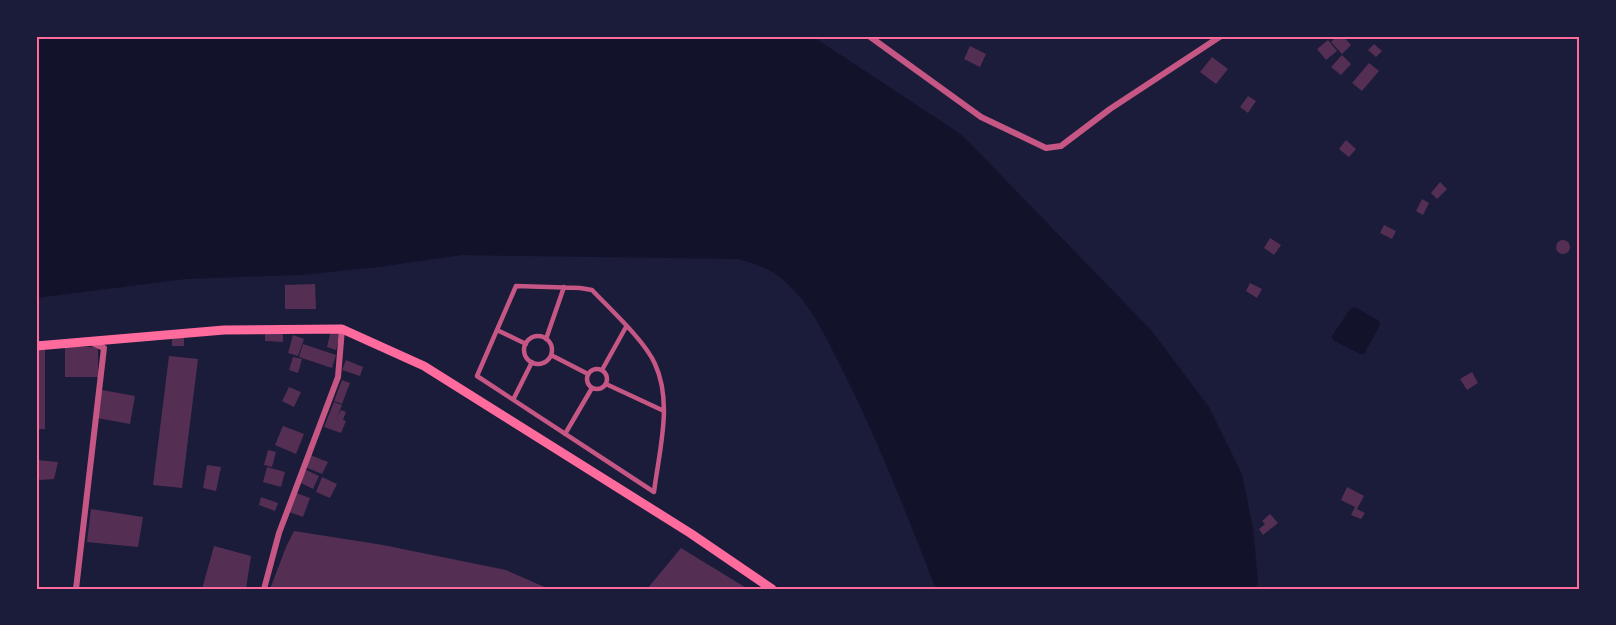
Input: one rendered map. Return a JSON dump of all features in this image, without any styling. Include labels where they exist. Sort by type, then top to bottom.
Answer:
[{"type":"main road","points":[[36,346],[224,330],[342,329],[424,366],[690,533],[772,589]]},
{"type":"street","points":[[869,36],[981,117],[1046,148],[1054,148],[1061,146],[1110,109],[1221,36]]},
{"type":"street","points":[[516,286],[564,287],[592,290],[654,362],[662,382],[664,411],[654,492],[477,376],[516,286]]},
{"type":"street","points":[[546,339],[564,287]]},
{"type":"street","points":[[602,370],[626,327]]},
{"type":"street","points":[[264,589],[279,533],[338,377],[342,329]]},
{"type":"street","points":[[497,330],[526,344]]},
{"type":"street","points":[[542,336],[551,346],[550,356],[544,362],[532,362],[525,354],[526,344],[532,337],[542,336]]},
{"type":"street","points":[[76,589],[104,348],[88,341]]},
{"type":"street","points":[[550,356],[588,374]]},
{"type":"street","points":[[513,398],[532,362]]},
{"type":"street","points":[[594,369],[602,370],[606,376],[606,384],[599,389],[592,388],[587,382],[588,374],[594,369]]},
{"type":"street","points":[[606,384],[664,411]]},
{"type":"street","points":[[565,434],[592,388]]},
{"type":"shaded area","points":[[36,36],[812,36],[962,135],[1151,330],[1209,407],[1242,474],[1253,528],[1257,589],[936,589],[868,423],[815,318],[798,295],[777,275],[764,267],[739,259],[462,255],[301,275],[185,279],[36,298]]},
{"type":"shaded area","points":[[1354,307],[1378,320],[1380,325],[1364,354],[1333,340],[1332,336],[1350,309]]},
{"type":"building","points":[[1337,36],[1343,36],[1351,45],[1342,54],[1331,42]]},
{"type":"building","points":[[1328,40],[1337,51],[1326,60],[1317,49]]},
{"type":"building","points":[[1374,44],[1382,51],[1376,57],[1368,50]]},
{"type":"building","points":[[970,46],[986,54],[980,67],[964,59]]},
{"type":"building","points":[[1342,55],[1351,64],[1341,75],[1331,67]]},
{"type":"building","points":[[1212,57],[1228,69],[1216,84],[1200,72]]},
{"type":"building","points":[[1369,63],[1379,71],[1362,91],[1352,83]]},
{"type":"building","points":[[1248,96],[1256,101],[1248,113],[1240,107]]},
{"type":"building","points":[[1346,140],[1356,149],[1349,157],[1339,149]]},
{"type":"building","points":[[1440,182],[1447,189],[1437,199],[1431,193]]},
{"type":"building","points":[[1422,199],[1429,203],[1423,215],[1416,211]]},
{"type":"building","points":[[1384,225],[1396,231],[1392,239],[1380,233]]},
{"type":"building","points":[[1270,238],[1281,245],[1274,255],[1264,248]]},
{"type":"building","points":[[1563,240],[1568,242],[1570,247],[1568,252],[1563,254],[1558,252],[1556,247],[1558,242]]},
{"type":"building","points":[[1250,283],[1262,289],[1257,298],[1246,291]]},
{"type":"building","points":[[315,284],[316,309],[285,309],[285,285]]},
{"type":"building","points":[[331,330],[340,332],[336,350],[327,347]]},
{"type":"building","points":[[265,331],[283,332],[283,342],[265,341]]},
{"type":"building","points":[[293,335],[304,339],[298,356],[288,353]]},
{"type":"building","points":[[184,336],[184,346],[172,346],[172,337]]},
{"type":"building","points":[[303,344],[336,355],[332,368],[299,357]]},
{"type":"building","points":[[65,347],[98,347],[98,377],[65,377]]},
{"type":"building","points":[[45,349],[45,429],[36,429],[36,350]]},
{"type":"building","points":[[169,356],[198,359],[182,488],[153,485]]},
{"type":"building","points":[[293,357],[302,359],[298,373],[289,370]]},
{"type":"building","points":[[346,360],[363,367],[360,376],[342,370]]},
{"type":"building","points":[[1472,372],[1478,383],[1467,390],[1460,379]]},
{"type":"building","points":[[342,380],[350,383],[342,404],[334,401]]},
{"type":"building","points":[[289,387],[301,392],[294,407],[282,401]]},
{"type":"building","points":[[102,390],[135,396],[130,424],[97,418]]},
{"type":"building","points":[[334,402],[342,405],[337,417],[341,410],[346,412],[343,420],[346,421],[341,433],[324,427]]},
{"type":"building","points":[[283,426],[304,434],[296,454],[275,445]]},
{"type":"building","points":[[268,450],[276,452],[272,467],[264,465]]},
{"type":"building","points":[[310,455],[328,462],[322,474],[305,467]]},
{"type":"building","points":[[36,460],[58,462],[54,479],[40,480],[36,476]]},
{"type":"building","points":[[207,465],[221,467],[216,491],[203,488]]},
{"type":"building","points":[[267,467],[285,472],[281,487],[263,482]]},
{"type":"building","points":[[304,469],[319,476],[313,489],[299,482]]},
{"type":"building","points":[[322,477],[337,484],[330,498],[316,492]]},
{"type":"building","points":[[1347,487],[1364,496],[1357,509],[1365,513],[1361,519],[1351,515],[1355,507],[1341,500]]},
{"type":"building","points":[[296,493],[310,498],[303,517],[289,512]]},
{"type":"building","points":[[261,497],[278,503],[275,511],[259,505]]},
{"type":"building","points":[[91,509],[143,517],[138,547],[87,542]]},
{"type":"building","points":[[1270,514],[1278,523],[1263,535],[1259,529],[1265,524],[1262,521]]},
{"type":"building","points":[[294,531],[383,545],[506,570],[549,589],[270,589]]},
{"type":"building","points":[[214,546],[251,556],[246,589],[202,589]]},
{"type":"building","points":[[681,548],[748,589],[647,589]]}]
